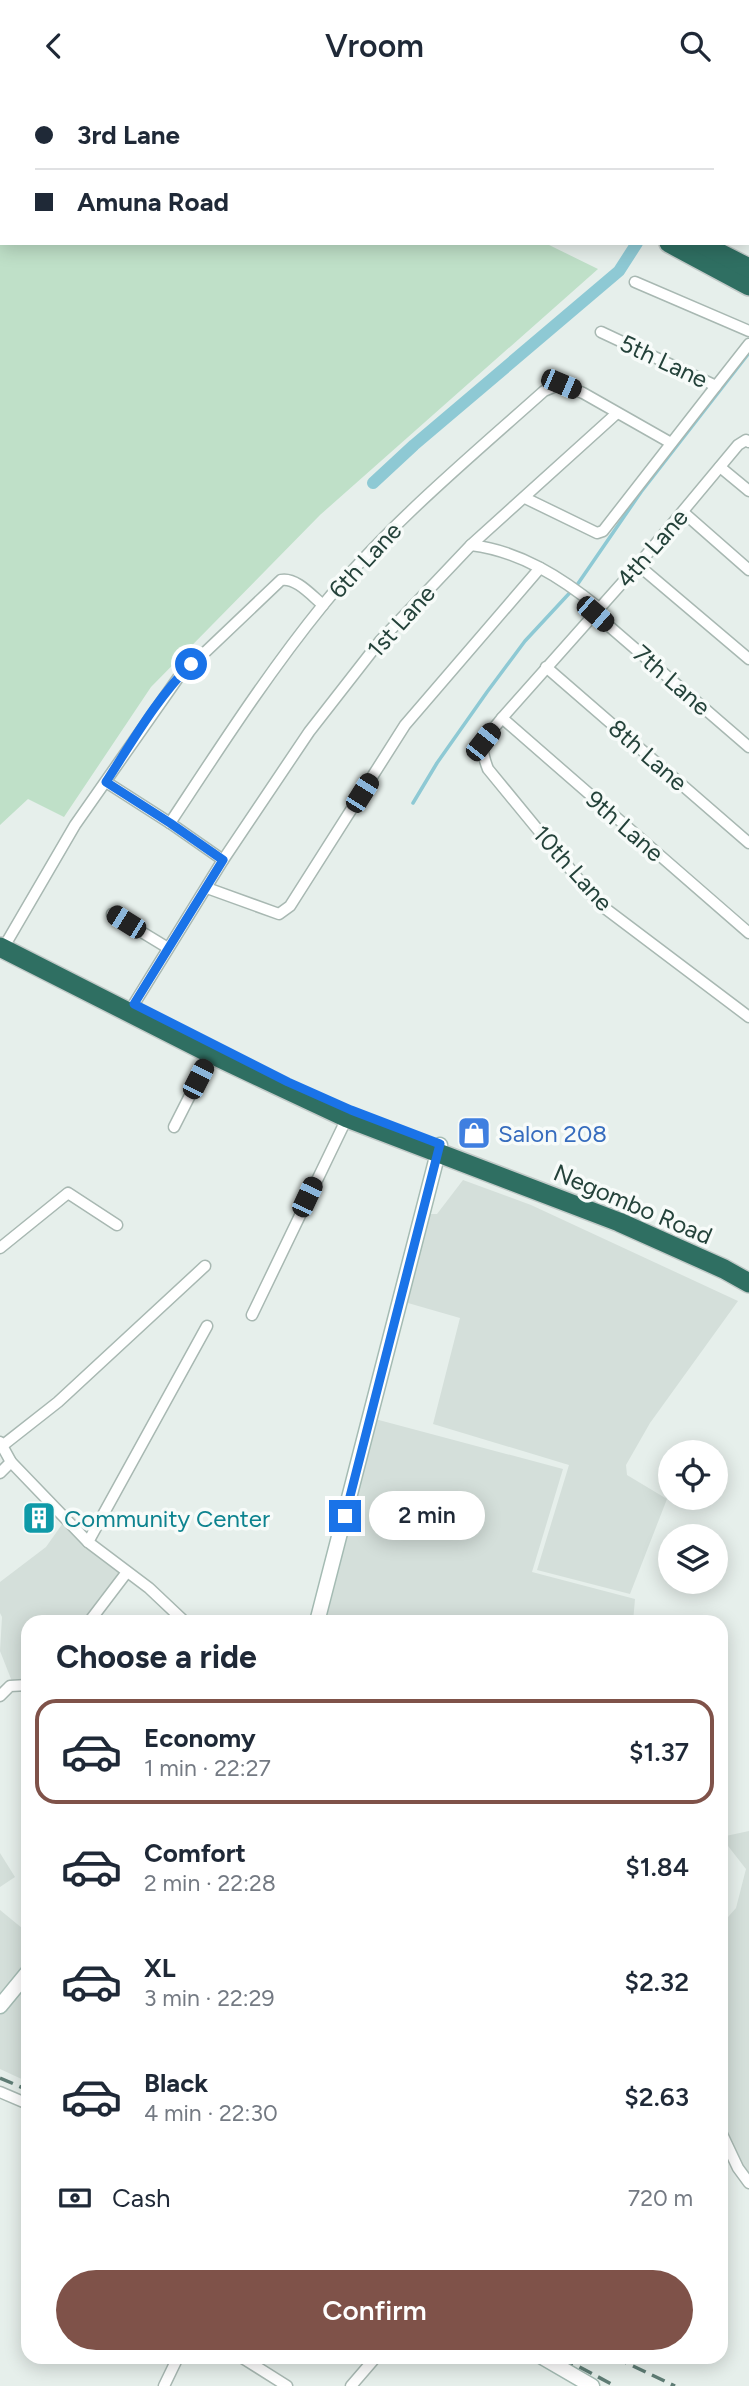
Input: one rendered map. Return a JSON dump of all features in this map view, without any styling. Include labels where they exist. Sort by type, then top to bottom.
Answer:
[{"type":"highway","points":[[673,245],[749,286]]},
{"type":"highway","points":[[704,245],[749,268]]},
{"type":"highway","name":"Negombo Road","points":[[3,941],[288,1082],[439,1149],[619,1222],[749,1283]]},
{"type":"highway","name":"Negombo Road","points":[[3,941],[211,1054],[346,1118],[623,1213],[749,1271]]},
{"type":"street","points":[[635,282],[749,331]]},
{"type":"street","name":"5th Lane","points":[[601,332],[716,386],[749,344]]},
{"type":"street","name":"6th Lane","points":[[170,823],[242,716],[323,605],[400,521],[544,391],[561,384],[583,393],[616,414]]},
{"type":"street","points":[[525,498],[597,533],[603,531],[716,386]]},
{"type":"street","points":[[616,414],[671,443]]},
{"type":"street","name":"1st Lane","points":[[134,1004],[223,860],[317,722],[380,641],[471,545],[616,414]]},
{"type":"street","name":"4th Lane","points":[[502,718],[638,565],[738,445],[747,441]]},
{"type":"street","points":[[720,467],[749,491]]},
{"type":"street","points":[[683,512],[749,570]]},
{"type":"street","name":"7th Lane","points":[[471,545],[496,549],[540,568],[580,592],[597,611],[749,747]]},
{"type":"street","points":[[638,565],[749,659]]},
{"type":"street","points":[[206,888],[279,914],[290,906],[405,725],[540,568]]},
{"type":"street","points":[[3,941],[75,825],[150,714],[178,678],[281,580],[293,581],[323,605]]},
{"type":"street","name":"8th Lane","points":[[546,667],[749,843]]},
{"type":"street","name":"9th Lane","points":[[502,718],[749,933]]},
{"type":"street","name":"10th Lane","points":[[502,718],[483,742],[481,751],[488,769],[581,882],[598,902],[749,1017]]},
{"type":"street","points":[[106,782],[223,860]]},
{"type":"street","points":[[112,914],[167,948]]},
{"type":"street","points":[[174,1127],[211,1054]]},
{"type":"street","points":[[252,1315],[346,1118]]},
{"type":"street","points":[[319,1615],[439,1149]]},
{"type":"street","points":[[0,1248],[68,1193],[117,1226]]},
{"type":"street","points":[[178,1615],[149,1588],[88,1542],[11,1462],[1,1444],[58,1402],[205,1266]]},
{"type":"street","points":[[88,1542],[207,1326]]},
{"type":"street","points":[[0,1473],[11,1462]]},
{"type":"street","points":[[94,1615],[127,1572]]},
{"type":"street","points":[[0,1696],[10,1686],[21,1685]]},
{"type":"street","points":[[0,2006],[21,1980]]},
{"type":"street","points":[[0,2092],[21,2101]]},
{"type":"street","points":[[728,2147],[749,2183]]},
{"type":"street","points":[[164,2386],[175,2364]]},
{"type":"street","points":[[253,2364],[288,2386]]},
{"type":"street","points":[[351,2386],[370,2364]]},
{"type":"street","points":[[554,2364],[592,2386]]},
{"type":"shaded area","points":[[463,1180],[531,1205],[738,1301],[650,1423],[626,1465],[627,1475],[658,1494],[658,1510],[663,1510],[630,1594],[537,1570],[569,1465],[433,1424],[460,1318],[401,1301],[428,1214],[437,1214]]},
{"type":"shaded area","points":[[375,1419],[563,1469],[532,1572],[635,1599],[634,1615],[322,1615]]},
{"type":"shaded area","points":[[63,1523],[120,1573],[88,1615],[21,1615],[21,1683],[13,1684],[0,1651],[0,1582],[46,1547]]},
{"type":"shaded area","points":[[749,1831],[749,2189],[728,2153],[728,1917],[736,1908],[746,1869],[728,1846],[728,1836]]},
{"type":"shaded area","points":[[0,1853],[15,1877],[0,1887]]},
{"type":"shaded area","points":[[0,1910],[21,1927],[21,1969],[0,1995]]},
{"type":"shaded area","points":[[21,1987],[21,2079],[0,2069],[0,2015]]},
{"type":"green space","points":[[0,245],[549,245],[598,269],[320,515],[151,687],[64,817],[28,799],[0,825]]},
{"type":"waterway","points":[[373,483],[619,271],[636,245]]},
{"type":"waterway","points":[[413,803],[437,763],[525,641],[577,585],[641,492],[749,353]]},
{"type":"railway","points":[[0,2078],[21,2087]]},
{"type":"railway","points":[[574,2364],[615,2386]]},
{"type":"railway","points":[[629,2364],[675,2386]]},
{"type":"place","name":"Salon 208","points":[[474,1133]]},
{"type":"place","name":"Community Center","points":[[39,1518]]},
{"type":"route","points":[[191,664],[150,714],[106,782],[223,860],[134,1004],[288,1082],[351,1110],[440,1144],[345,1516]]}]
